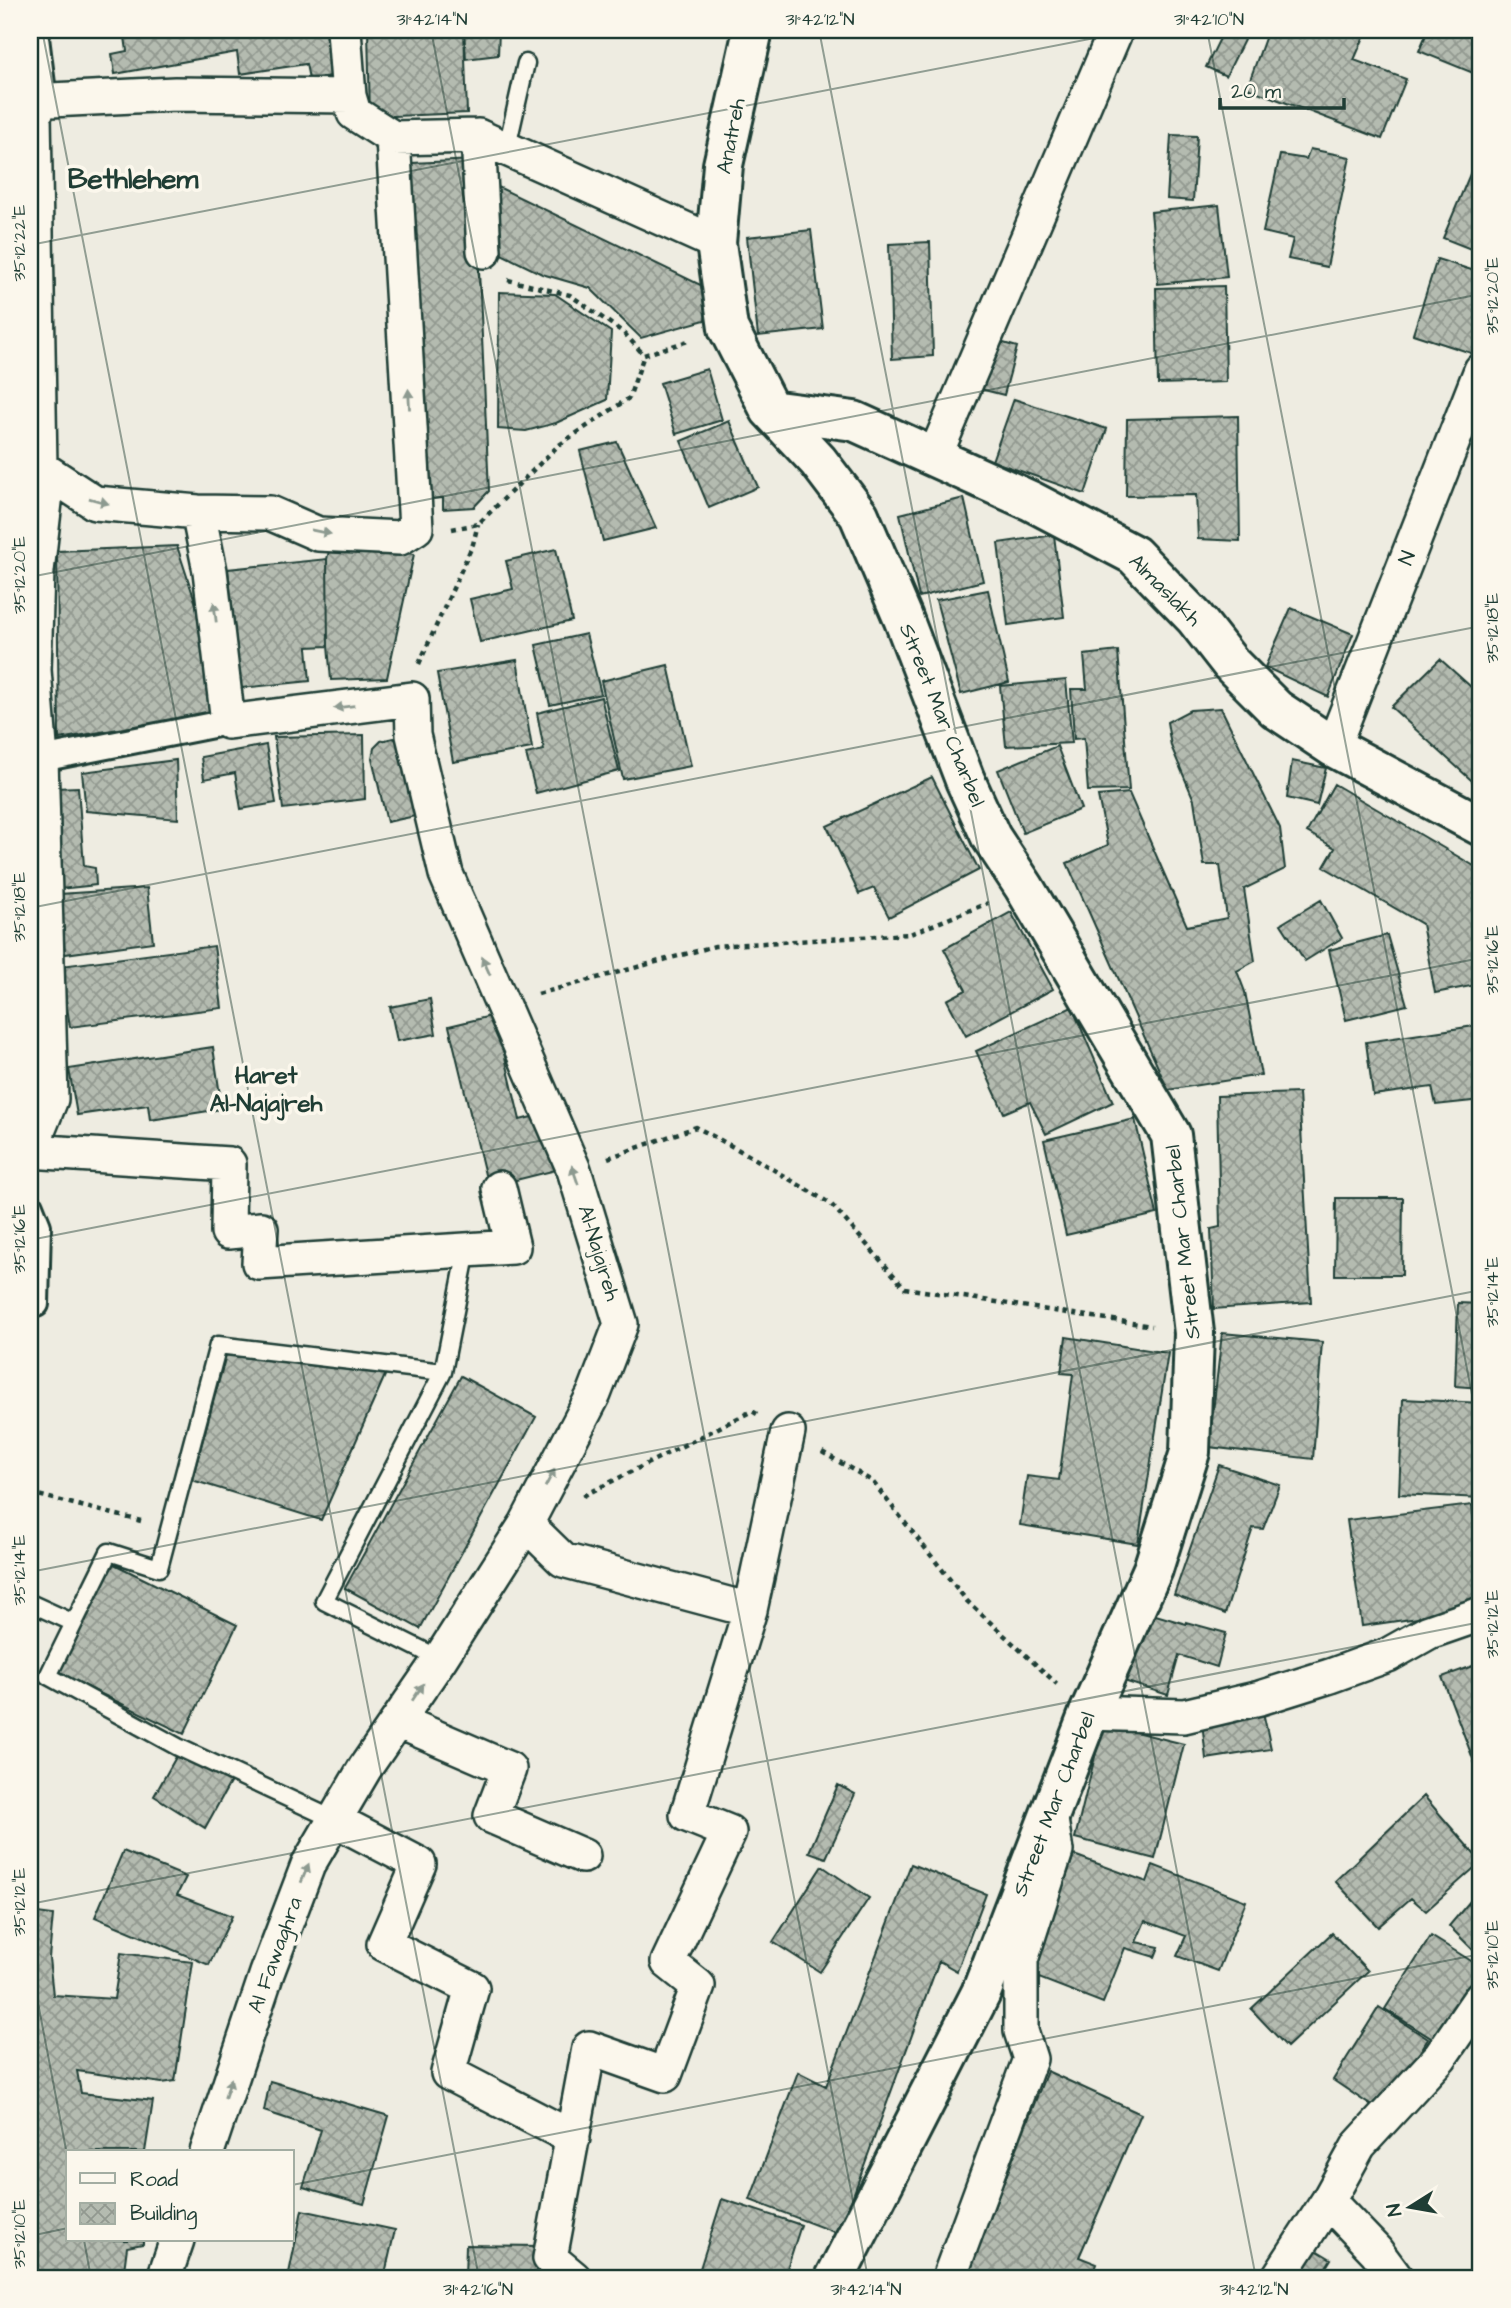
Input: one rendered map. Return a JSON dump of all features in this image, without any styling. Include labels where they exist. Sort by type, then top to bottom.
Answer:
[{"type":"street","points":[[35,30],[35,466],[47,485],[37,571],[34,670],[41,759],[43,902],[51,1099],[30,1151],[229,1164],[228,1232],[261,1229],[260,1263],[513,1247],[499,1188]]},
{"type":"street","points":[[344,30],[349,96],[354,113],[393,138],[493,142],[716,243]]},
{"type":"street","name":"Anatreh","points":[[728,328],[716,243],[723,165],[753,30]]},
{"type":"street","points":[[934,458],[1116,30]]},
{"type":"street","points":[[37,101],[175,93],[349,96]]},
{"type":"street","points":[[35,466],[95,503],[198,512],[270,513],[318,534],[400,538],[416,527],[393,138]]},
{"type":"street","points":[[484,251],[493,142]]},
{"type":"street","name":"Street Mar Charbel","points":[[728,328],[770,410],[818,461],[859,515],[903,618],[965,780],[991,837],[1024,887],[1171,1135],[1194,1332],[1190,1452],[1153,1569],[1089,1713],[981,1993],[835,2278]]},
{"type":"street","name":"N","points":[[1333,747],[1481,370]]},
{"type":"street","name":"Almaslakh","points":[[770,410],[854,421],[1031,501],[1134,555],[1195,618],[1231,664],[1276,709],[1333,747],[1481,826]]},
{"type":"street","points":[[198,512],[210,570],[228,722]]},
{"type":"street","points":[[41,759],[228,722],[412,699]]},
{"type":"street","name":"Al-Najajreh","points":[[365,1768],[440,1659],[526,1524],[594,1394],[621,1324],[574,1170],[446,874],[413,735],[412,699]]},
{"type":"street","points":[[30,1206],[38,1226],[36,1304]]},
{"type":"street","points":[[574,2278],[550,2258],[589,2048],[665,2075],[698,1986],[668,1962],[729,1832],[687,1815],[750,1610],[788,1432]]},
{"type":"street","points":[[526,1524],[563,1560],[750,1610]]},
{"type":"street","points":[[1089,1713],[1184,1716],[1260,1698],[1388,1655],[1429,1632],[1481,1614]]},
{"type":"street","points":[[398,1721],[509,1769],[491,1816],[583,1856]]},
{"type":"street","name":"Al Fawaghra","points":[[207,2150],[303,1877],[365,1768]]},
{"type":"street","points":[[949,2278],[1030,2059],[1021,2031],[1021,1960],[1056,1851],[1051,1814]]},
{"type":"street","points":[[335,1820],[419,1864],[384,1944],[472,1988],[447,2073],[573,2138]]},
{"type":"street","points":[[1278,2278],[1328,2201],[1359,2145],[1440,2057],[1481,1997]]},
{"type":"street","points":[[1328,2201],[1376,2251],[1396,2278]]},
{"type":"street","points":[[164,2278],[176,2242]]},
{"type":"lane","points":[[493,142],[526,63]]},
{"type":"lane","points":[[440,1659],[324,1601],[443,1372],[467,1251]]},
{"type":"lane","points":[[335,1820],[178,1747],[48,1675],[109,1552],[159,1568],[218,1345],[443,1372]]},
{"type":"lane","points":[[30,1603],[74,1623]]},
{"type":"path","points":[[508,280],[570,295],[624,333],[644,355]]},
{"type":"path","points":[[644,355],[728,328]]},
{"type":"path","points":[[412,699],[420,662],[473,544],[478,524],[559,445],[629,398],[644,355]]},
{"type":"path","points":[[503,1003],[715,946],[910,934],[992,902]]},
{"type":"path","points":[[574,1170],[695,1127],[831,1204],[905,1289],[1194,1332]]},
{"type":"path","points":[[526,1524],[752,1411],[873,1480],[967,1601],[1089,1713]]},
{"type":"path","points":[[30,1493],[170,1529]]},
{"type":"building","points":[[124,30],[333,30],[338,75],[309,79],[306,64],[240,74],[237,52],[115,74],[112,54],[127,51]]},
{"type":"building","points":[[368,30],[464,30],[467,113],[370,117]]},
{"type":"building","points":[[464,30],[499,30],[498,55],[466,59]]},
{"type":"building","points":[[1224,30],[1249,30],[1226,76],[1206,67]]},
{"type":"building","points":[[1268,30],[1367,30],[1354,60],[1406,79],[1382,139],[1247,88]]},
{"type":"building","points":[[1428,30],[1481,30],[1481,67],[1478,75],[1419,51]]},
{"type":"building","points":[[1171,135],[1197,136],[1193,201],[1167,199]]},
{"type":"building","points":[[1310,149],[1350,157],[1327,267],[1288,259],[1293,239],[1263,232],[1280,155],[1306,159]]},
{"type":"building","points":[[1478,155],[1481,157],[1481,253],[1443,238]]},
{"type":"building","points":[[474,160],[489,491],[474,507],[443,509],[443,498],[427,499],[412,163]]},
{"type":"building","points":[[492,184],[713,291],[705,320],[641,338],[590,288],[542,274],[489,248]]},
{"type":"building","points":[[1219,205],[1227,277],[1158,284],[1151,212]]},
{"type":"building","points":[[811,230],[823,329],[758,336],[747,237]]},
{"type":"building","points":[[930,242],[933,356],[892,359],[889,244]]},
{"type":"building","points":[[1437,259],[1481,273],[1481,333],[1474,354],[1413,334]]},
{"type":"building","points":[[1224,286],[1226,382],[1158,384],[1156,288]]},
{"type":"building","points":[[499,292],[555,294],[611,332],[607,400],[556,423],[526,431],[498,429]]},
{"type":"building","points":[[990,339],[1017,347],[1004,395],[976,388]]},
{"type":"building","points":[[707,369],[722,420],[676,434],[660,383]]},
{"type":"building","points":[[1014,399],[1107,429],[1085,494],[992,461]]},
{"type":"building","points":[[1238,416],[1240,541],[1198,539],[1196,495],[1126,496],[1127,419]]},
{"type":"building","points":[[729,421],[758,487],[709,508],[681,441]]},
{"type":"building","points":[[617,442],[656,528],[603,541],[580,451]]},
{"type":"building","points":[[964,498],[983,581],[919,597],[900,514]]},
{"type":"building","points":[[1054,535],[1064,617],[1008,625],[998,543]]},
{"type":"building","points":[[331,543],[414,554],[387,678],[331,680],[327,559]]},
{"type":"building","points":[[177,546],[196,604],[214,713],[59,739],[57,551]]},
{"type":"building","points":[[556,549],[572,621],[480,642],[470,599],[513,589],[506,561]]},
{"type":"building","points":[[327,559],[328,646],[307,647],[310,681],[241,688],[228,569]]},
{"type":"building","points":[[988,590],[1009,682],[961,694],[936,600]]},
{"type":"building","points":[[1291,608],[1353,634],[1328,697],[1265,667]]},
{"type":"building","points":[[586,634],[601,694],[550,705],[536,645]]},
{"type":"building","points":[[1118,651],[1129,790],[1088,791],[1084,738],[1074,739],[1071,689],[1087,689],[1084,655]]},
{"type":"building","points":[[1440,659],[1481,696],[1481,789],[1391,707]]},
{"type":"building","points":[[517,660],[532,748],[453,762],[437,673]]},
{"type":"building","points":[[668,665],[691,766],[623,779],[601,681]]},
{"type":"building","points":[[1066,680],[1072,743],[1006,746],[1000,686]]},
{"type":"building","points":[[601,697],[619,771],[536,793],[526,754],[544,750],[537,713]]},
{"type":"building","points":[[1221,708],[1280,828],[1285,869],[1244,889],[1255,961],[1237,971],[1245,992],[1261,1075],[1168,1090],[1067,863],[1108,845],[1098,796],[1129,793],[1187,926],[1227,918],[1220,865],[1204,865],[1194,800],[1171,746],[1167,722],[1190,710]]},
{"type":"building","points":[[364,735],[365,799],[283,809],[274,737]]},
{"type":"building","points":[[393,738],[400,741],[420,815],[387,822],[372,758],[374,748],[381,741]]},
{"type":"building","points":[[266,745],[276,803],[241,809],[235,773],[204,779],[201,757]]},
{"type":"building","points":[[1057,746],[1081,809],[1023,833],[998,770]]},
{"type":"building","points":[[176,760],[178,819],[86,811],[82,772]]},
{"type":"building","points":[[1292,761],[1326,768],[1317,805],[1287,798]]},
{"type":"building","points":[[932,777],[979,870],[889,917],[874,888],[859,894],[827,826]]},
{"type":"building","points":[[1334,784],[1481,870],[1481,984],[1435,993],[1422,924],[1324,867],[1335,848],[1307,832]]},
{"type":"building","points":[[78,787],[84,866],[95,868],[96,885],[60,889],[55,788]]},
{"type":"building","points":[[147,888],[153,942],[65,954],[60,894]]},
{"type":"building","points":[[1321,900],[1342,938],[1305,961],[1281,924]]},
{"type":"building","points":[[1011,912],[1053,989],[966,1036],[947,1000],[966,990],[944,949]]},
{"type":"building","points":[[1387,935],[1407,1005],[1346,1020],[1329,950]]},
{"type":"building","points":[[214,946],[222,1008],[70,1027],[61,966]]},
{"type":"building","points":[[430,999],[436,1034],[397,1041],[390,1007]]},
{"type":"building","points":[[1072,1007],[1113,1102],[1046,1134],[1030,1102],[1004,1113],[976,1051]]},
{"type":"building","points":[[495,1015],[520,1120],[543,1114],[556,1170],[488,1187],[449,1026]]},
{"type":"building","points":[[1481,1025],[1481,1100],[1436,1105],[1432,1087],[1373,1095],[1366,1042]]},
{"type":"building","points":[[213,1047],[222,1109],[150,1120],[148,1105],[77,1115],[69,1069]]},
{"type":"building","points":[[1299,1093],[1311,1302],[1214,1309],[1211,1229],[1220,1227],[1217,1096]]},
{"type":"building","points":[[1135,1119],[1157,1214],[1066,1235],[1044,1140]]},
{"type":"building","points":[[1336,1198],[1403,1198],[1402,1275],[1335,1275]]},
{"type":"building","points":[[1458,1303],[1481,1304],[1481,1388],[1455,1386]]},
{"type":"building","points":[[1222,1333],[1322,1342],[1313,1459],[1209,1447]]},
{"type":"building","points":[[1066,1337],[1168,1353],[1138,1544],[1020,1525],[1027,1476],[1059,1480],[1073,1374],[1061,1373]]},
{"type":"building","points":[[226,1355],[387,1371],[321,1520],[192,1480]]},
{"type":"building","points":[[461,1376],[536,1417],[420,1629],[345,1588]]},
{"type":"building","points":[[1403,1399],[1481,1403],[1481,1498],[1399,1494]]},
{"type":"building","points":[[1219,1465],[1280,1485],[1263,1529],[1253,1528],[1225,1614],[1174,1595]]},
{"type":"building","points":[[1472,1505],[1481,1576],[1481,1609],[1362,1626],[1347,1520]]},
{"type":"building","points":[[110,1562],[237,1625],[184,1734],[56,1672]]},
{"type":"building","points":[[1142,1611],[1226,1633],[1217,1667],[1179,1655],[1168,1695],[1124,1681]]},
{"type":"building","points":[[1481,1663],[1481,1761],[1475,1764],[1442,1677]]},
{"type":"building","points":[[1263,1712],[1271,1749],[1206,1759],[1202,1721]]},
{"type":"building","points":[[1103,1724],[1184,1744],[1155,1859],[1075,1838]]},
{"type":"building","points":[[180,1750],[231,1781],[205,1828],[154,1796]]},
{"type":"building","points":[[838,1785],[855,1794],[826,1858],[809,1852]]},
{"type":"building","points":[[1424,1796],[1481,1862],[1426,1911],[1411,1898],[1378,1927],[1335,1881]]},
{"type":"building","points":[[123,1851],[186,1877],[177,1895],[232,1916],[209,1965],[95,1917]]},
{"type":"building","points":[[1074,1855],[1147,1882],[1153,1865],[1246,1901],[1218,1971],[1177,1956],[1186,1936],[1145,1921],[1136,1942],[1159,1947],[1155,1957],[1125,1948],[1103,2003],[1031,1975]]},
{"type":"building","points":[[911,1864],[986,1894],[957,1971],[939,1961],[839,2234],[750,2200],[798,2072],[826,2086]]},
{"type":"building","points":[[822,1866],[869,1898],[820,1972],[773,1942]]},
{"type":"building","points":[[1481,1888],[1481,1947],[1476,1953],[1449,1926]]},
{"type":"building","points":[[30,1912],[53,1915],[49,1958],[53,1995],[114,1999],[121,1953],[193,1962],[175,2081],[162,2083],[77,2071],[81,2093],[153,2101],[145,2150],[66,2150],[66,2242],[143,2242],[127,2247],[123,2278],[65,2278],[30,2273],[35,2201],[30,2200]]},
{"type":"building","points":[[1332,1933],[1368,1971],[1287,2047],[1251,2009]]},
{"type":"building","points":[[1431,1936],[1481,1967],[1481,1977],[1439,2043],[1385,2009]]},
{"type":"building","points":[[1379,2007],[1428,2039],[1382,2113],[1333,2080]]},
{"type":"building","points":[[1047,2071],[1141,2114],[1079,2257],[1097,2264],[1092,2278],[976,2278],[968,2275]]},
{"type":"building","points":[[270,2081],[389,2116],[364,2204],[303,2187],[321,2130],[264,2111]]},
{"type":"building","points":[[722,2199],[801,2225],[784,2278],[697,2278]]},
{"type":"building","points":[[302,2210],[395,2230],[384,2278],[288,2278]]},
{"type":"building","points":[[466,2245],[542,2246],[542,2278],[465,2278]]},
{"type":"building","points":[[1316,2250],[1331,2259],[1323,2272],[1332,2278],[1297,2278]]},
{"type":"district","name":"Bethlehem","points":[[133,179]]},
{"type":"district","name":"Haret Al-Najajreh","points":[[266,1090]]}]
